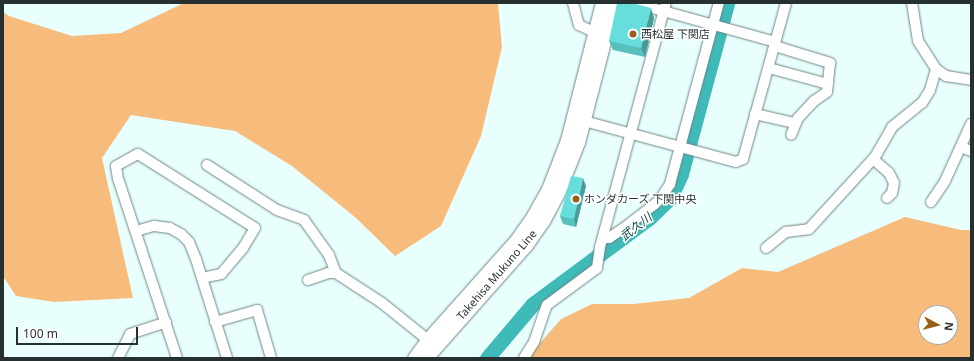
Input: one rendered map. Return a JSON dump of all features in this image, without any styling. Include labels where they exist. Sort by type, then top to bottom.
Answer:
[{"type":"main road","name":"Takehisa Mukuno Line","points":[[426,358],[431,343],[517,239],[533,216],[548,189],[567,140],[602,3]]},
{"type":"main road","name":"Takehisa Mukuno Line","points":[[414,358],[431,343],[526,245],[543,221],[568,168],[584,120],[614,3]]},
{"type":"street","points":[[573,3],[579,25],[594,32]]},
{"type":"street","points":[[634,3],[665,7],[714,25],[830,63],[827,92],[810,104],[795,124],[791,135]]},
{"type":"street","points":[[602,242],[628,225],[661,198],[670,184],[719,3]]},
{"type":"street","points":[[584,120],[736,162],[743,159],[786,3]]},
{"type":"street","points":[[912,3],[918,41],[936,69],[946,76],[971,80]]},
{"type":"street","points":[[524,358],[534,342],[547,305],[597,268],[602,242],[665,7]]},
{"type":"street","points":[[769,68],[828,84]]},
{"type":"street","points":[[766,248],[786,232],[809,229],[873,159],[892,127],[917,108],[925,99],[930,90],[936,69]]},
{"type":"street","points":[[755,114],[795,124]]},
{"type":"street","points":[[931,202],[945,181],[971,124]]},
{"type":"street","points":[[961,146],[971,151]]},
{"type":"street","points":[[178,358],[118,179],[116,166],[138,154],[255,228],[243,248],[221,274],[202,278]]},
{"type":"street","points":[[873,159],[889,173],[894,184],[892,193],[887,198]]},
{"type":"street","points":[[206,165],[277,210],[304,220],[329,255],[336,273]]},
{"type":"street","points":[[136,231],[158,226],[177,231],[185,238],[192,248],[227,358]]},
{"type":"street","points":[[308,280],[328,273],[336,273],[382,303],[431,343]]},
{"type":"street","points":[[215,322],[257,310],[271,358]]},
{"type":"street","points":[[119,358],[130,334],[166,322]]},
{"type":"shaded area","points":[[184,3],[498,3],[502,47],[481,136],[441,226],[395,256],[356,218],[292,166],[235,131],[131,115],[102,158],[133,298],[54,302],[16,296],[3,276],[3,12],[9,16],[72,36],[121,33]]},
{"type":"shaded area","points":[[905,217],[961,230],[971,230],[971,358],[527,358],[561,319],[592,304],[633,304],[689,298],[742,268],[778,272]]},
{"type":"building","name":"西松屋 下関店","points":[[617,3],[632,3],[651,8],[641,48],[609,41]]},
{"type":"building","points":[[571,176],[583,178],[574,219],[560,216]]},
{"type":"waterway","name":"武久川","points":[[487,358],[533,304],[649,218],[670,198],[681,174],[727,3]]},
{"type":"place","name":"西松屋 下関店","points":[[633,34]]},
{"type":"place","name":"ホンダカーズ 下関中央","points":[[576,199]]}]
